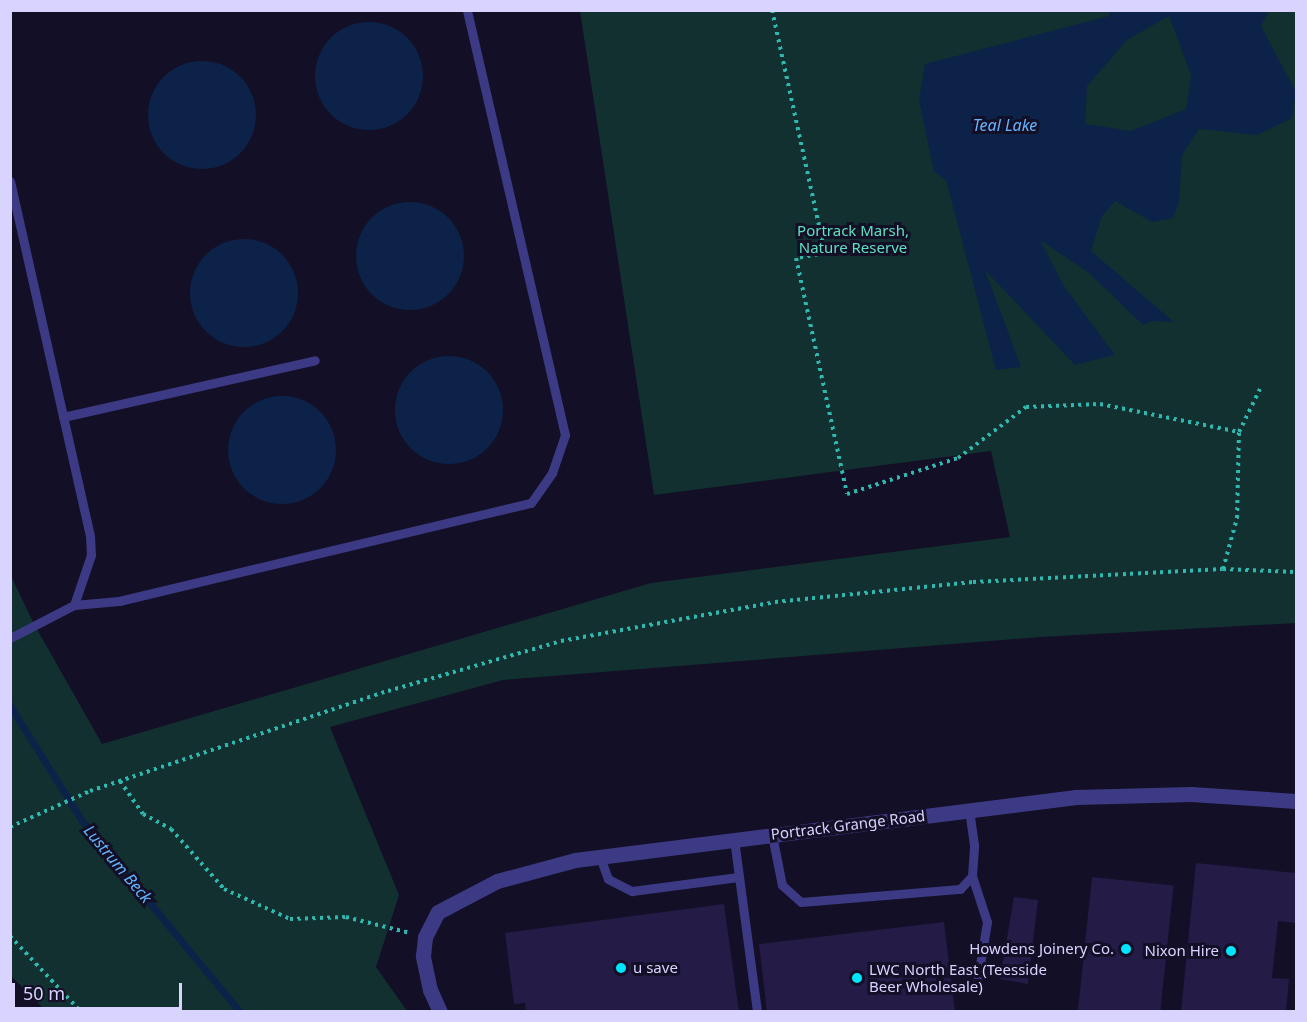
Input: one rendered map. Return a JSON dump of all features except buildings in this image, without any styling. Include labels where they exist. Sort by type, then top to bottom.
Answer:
[{"type":"street","name":"Portrack Grange Road","points":[[425,937],[438,912],[497,881],[600,857],[1076,797],[1191,794],[1296,801]]},
{"type":"street","points":[[425,937],[425,967],[440,1011]]},
{"type":"lane","points":[[10,638],[74,605],[119,601],[531,503],[552,473],[565,435],[467,10]]},
{"type":"lane","points":[[10,181],[63,417],[91,555],[74,605]]},
{"type":"lane","points":[[63,417],[315,360]]},
{"type":"lane","points":[[969,810],[974,845],[972,876],[987,922],[976,989]]},
{"type":"lane","points":[[772,835],[782,885],[801,902],[960,889],[972,876]]},
{"type":"lane","points":[[734,839],[757,1011]]},
{"type":"lane","points":[[600,857],[608,879],[632,891],[738,877]]},
{"type":"path","points":[[772,10],[825,254],[796,258],[847,494],[958,459],[1026,407],[1100,404],[1239,432]]},
{"type":"path","points":[[1223,569],[1237,518],[1239,432],[1260,389]]},
{"type":"path","points":[[10,827],[41,811],[90,791],[388,691],[561,640],[776,602],[973,582],[1223,569],[1296,572]]},
{"type":"path","points":[[120,781],[143,814],[171,829],[224,889],[290,919],[346,917],[425,937]]},
{"type":"path","points":[[10,936],[81,1011]]},
{"type":"green space","name":"Portrack Marsh, Nature Reserve","points":[[580,11],[1296,11],[1296,623],[1041,637],[503,680],[330,727],[399,895],[376,967],[407,1011],[47,1012],[11,976],[10,574],[34,624],[102,744],[651,583],[1010,537],[991,451],[654,495]]},
{"type":"water","name":"Teal Lake","points":[[1109,10],[1269,11],[1261,26],[1296,92],[1292,118],[1257,135],[1199,129],[1182,155],[1179,203],[1173,218],[1152,222],[1115,201],[1102,216],[1091,251],[1174,322],[1152,321],[1143,325],[1089,273],[1040,240],[1064,286],[1115,355],[1075,365],[985,270],[1021,367],[996,370],[946,180],[934,172],[919,100],[925,64],[1109,16]],"holes":[[[1169,16],[1191,75],[1186,109],[1131,131],[1085,124],[1087,86],[1127,40]]]},
{"type":"water","points":[[369,22],[390,26],[407,38],[419,55],[423,76],[419,97],[407,114],[390,126],[369,130],[348,126],[331,114],[319,97],[315,76],[319,55],[331,38],[348,26]]},
{"type":"water","points":[[202,61],[223,65],[240,77],[252,94],[256,115],[252,136],[240,153],[223,165],[202,169],[181,165],[164,153],[152,136],[148,115],[152,94],[164,77],[181,65]]},
{"type":"water","points":[[410,202],[431,206],[448,218],[460,235],[464,256],[460,277],[448,294],[431,306],[410,310],[389,306],[372,294],[360,277],[356,256],[360,235],[372,218],[389,206]]},
{"type":"water","points":[[244,239],[265,243],[282,255],[294,272],[298,293],[294,314],[282,331],[265,343],[244,347],[223,343],[206,331],[194,314],[190,293],[194,272],[206,255],[223,243]]},
{"type":"water","points":[[449,356],[470,360],[487,372],[499,389],[503,410],[499,431],[487,448],[470,460],[449,464],[428,460],[411,448],[399,431],[395,410],[399,389],[411,372],[428,360]]},
{"type":"water","points":[[282,396],[303,400],[320,412],[332,429],[336,450],[332,471],[320,488],[303,500],[282,504],[261,500],[244,488],[232,471],[228,450],[232,429],[244,412],[261,400]]},
{"type":"waterway","name":"Lustrum Beck","points":[[10,706],[82,821],[240,1012]]},
{"type":"place","name":"Howdens Joinery Co.","points":[[1126,949]]},
{"type":"place","name":"Nixon Hire","points":[[1231,951]]},
{"type":"place","name":"u save","points":[[621,968]]},
{"type":"place","name":"LWC North East (Teesside Beer Wholesale)","points":[[857,978]]}]
